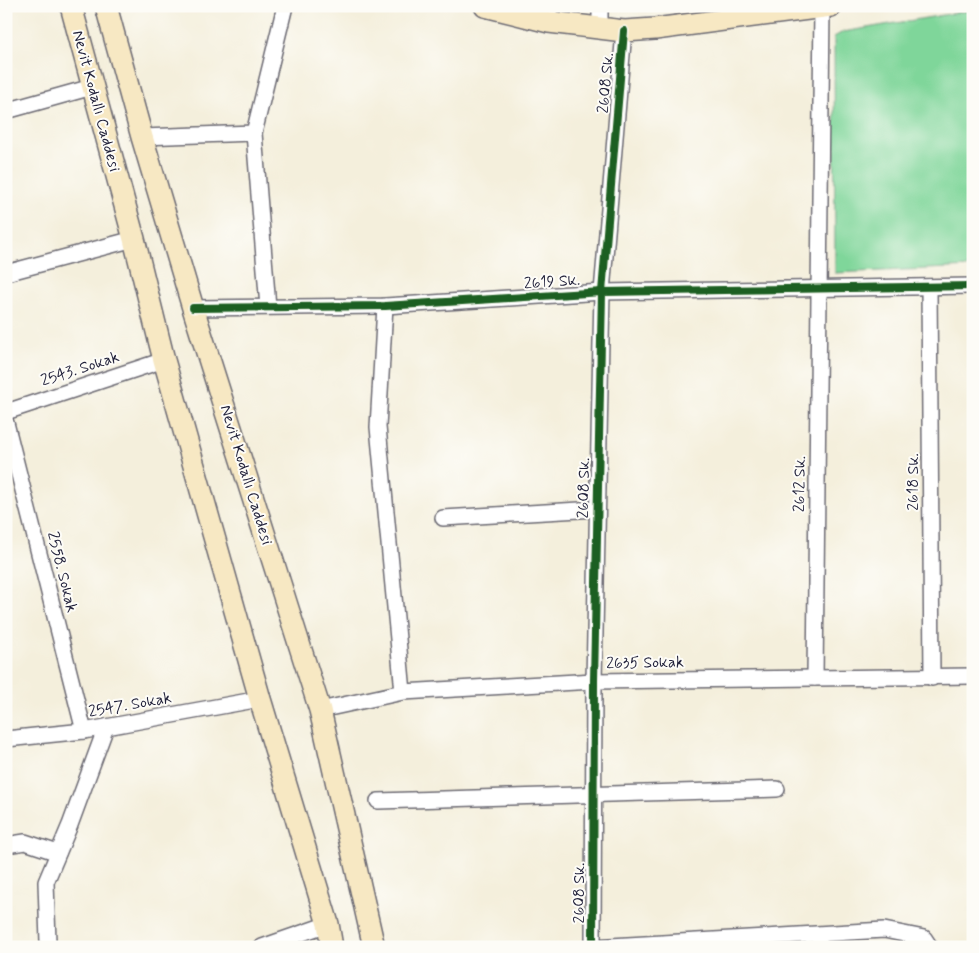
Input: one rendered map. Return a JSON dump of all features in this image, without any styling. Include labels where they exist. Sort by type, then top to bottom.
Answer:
[{"type":"main road","name":"Nevit Kodallı Caddesi","points":[[71,6],[134,239],[164,360],[260,699],[328,924],[332,947]]},
{"type":"main road","name":"Nevit Kodallı Caddesi","points":[[106,6],[142,137],[193,308],[320,710],[374,947]]},
{"type":"main road","points":[[485,6],[549,14],[600,28],[624,31],[655,29],[827,7]]},
{"type":"street","points":[[268,307],[254,133],[285,6]]},
{"type":"street","points":[[600,6],[600,28]]},
{"type":"street","name":"2612 Sk.","points":[[815,678],[820,290],[827,7]]},
{"type":"street","name":"2608 Sk.","points":[[593,947],[594,681],[602,292],[624,31]]},
{"type":"street","points":[[6,111],[92,87]]},
{"type":"street","points":[[142,137],[254,133]]},
{"type":"street","points":[[6,274],[134,239]]},
{"type":"street","name":"2619 Sk.","points":[[193,308],[385,306],[602,292],[820,290],[973,286]]},
{"type":"street","name":"2618 Sk.","points":[[929,287],[932,678]]},
{"type":"street","points":[[385,306],[378,427],[403,692]]},
{"type":"street","name":"2543. Sokak","points":[[6,412],[164,360]]},
{"type":"street","name":"2558. Sokak","points":[[6,423],[84,731]]},
{"type":"street","points":[[443,518],[597,509]]},
{"type":"street","name":"2635 Sokak","points":[[320,710],[403,692],[594,681],[973,676]]},
{"type":"street","name":"2547. Sokak","points":[[6,739],[84,731],[260,699]]},
{"type":"street","points":[[49,947],[46,882],[106,727]]},
{"type":"street","points":[[378,802],[777,789]]},
{"type":"street","points":[[6,845],[25,842],[58,853]]},
{"type":"street","points":[[262,947],[328,924]]},
{"type":"street","points":[[593,947],[788,941],[884,930],[924,938],[930,947]]},
{"type":"green space","points":[[973,10],[973,267],[835,273],[834,37],[843,32]]},
{"type":"cycle path","points":[[593,947],[594,681],[602,292],[624,31]]},
{"type":"cycle path","points":[[193,308],[385,306],[602,292],[973,286]]}]
